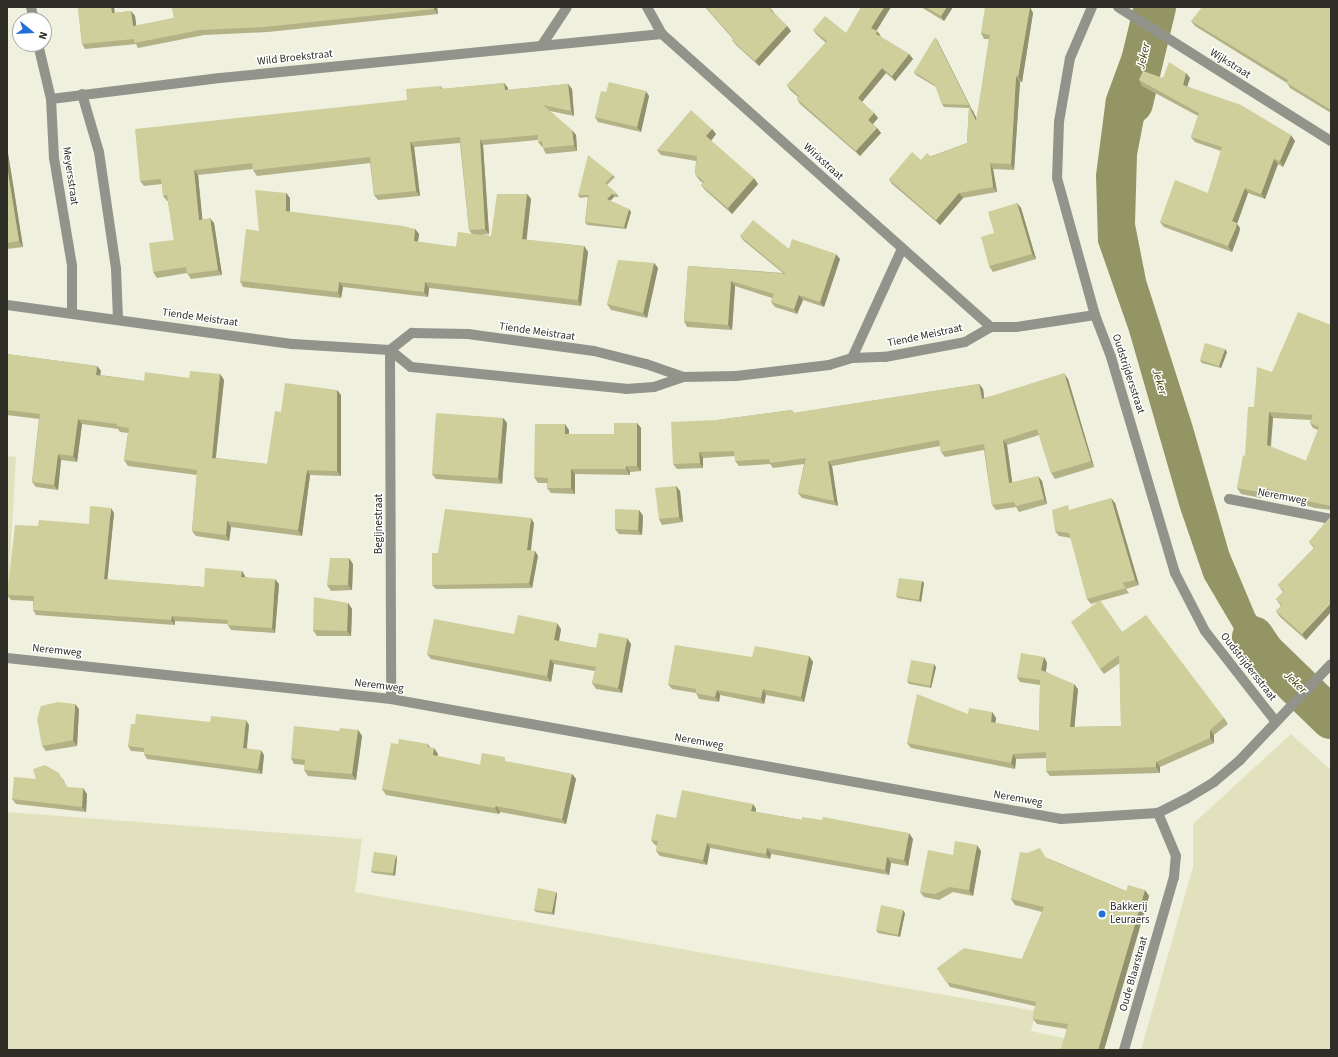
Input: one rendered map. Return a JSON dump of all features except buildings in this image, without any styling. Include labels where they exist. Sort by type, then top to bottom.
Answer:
[{"type":"street","points":[[542,45],[567,7]]},
{"type":"street","name":"Wirixstraat","points":[[647,7],[662,34],[991,327]]},
{"type":"street","name":"Oudstrijdersstraat","points":[[1092,7],[1070,58],[1059,122],[1057,178],[1095,315],[1111,357],[1175,573],[1205,632],[1276,722]]},
{"type":"street","name":"Wijkstraat","points":[[1118,7],[1331,140]]},
{"type":"street","name":"Wild Broekstraat","points":[[51,99],[82,94],[542,45],[662,34]]},
{"type":"street","name":"Meyersstraat","points":[[40,52],[51,99],[54,158],[72,266],[72,313]]},
{"type":"street","points":[[82,94],[99,152],[116,269],[118,318]]},
{"type":"street","points":[[852,358],[902,249]]},
{"type":"street","name":"Tiende Meistraat","points":[[7,305],[118,318],[293,344],[390,350],[412,367],[583,386],[626,389],[654,387],[684,377],[736,376],[829,365],[852,358],[885,357],[965,342],[991,327],[1016,327],[1095,315]]},
{"type":"street","name":"Tiende Meistraat","points":[[390,350],[412,333],[468,334],[594,351],[646,364],[684,377]]},
{"type":"street","name":"Begijnestraat","points":[[390,350],[391,699]]},
{"type":"street","name":"Neremweg","points":[[1229,499],[1331,519]]},
{"type":"street","name":"Neremweg","points":[[7,658],[391,699],[1061,819],[1158,813],[1214,782],[1240,760],[1331,664]]},
{"type":"street","name":"Oude Blaarstraat","points":[[1124,1050],[1174,878],[1176,856],[1158,813]]},
{"type":"shaded area","points":[[7,456],[16,457],[7,617]]},
{"type":"shaded area","points":[[1291,734],[1331,770],[1331,1050],[1141,1050],[1193,867],[1193,824]]},
{"type":"shaded area","points":[[7,812],[362,839],[355,892],[1036,1011],[1031,1031],[1068,1039],[1065,1050],[7,1050]]},
{"type":"water","points":[[1128,38],[1157,51],[1137,155],[1135,224],[1146,280],[1192,424],[1229,552],[1255,614],[1299,672],[1279,695],[1247,651],[1204,578],[1180,508],[1129,331],[1098,242],[1096,175],[1106,98]]},
{"type":"water","points":[[1331,692],[1331,736],[1310,717]]},
{"type":"waterway","name":"Jeker","points":[[1132,103],[1155,7]]},
{"type":"waterway","name":"Jeker","points":[[1253,637],[1263,652],[1331,718]]},
{"type":"place","name":"Bakkerij Leuraers","points":[[1102,914]]}]
